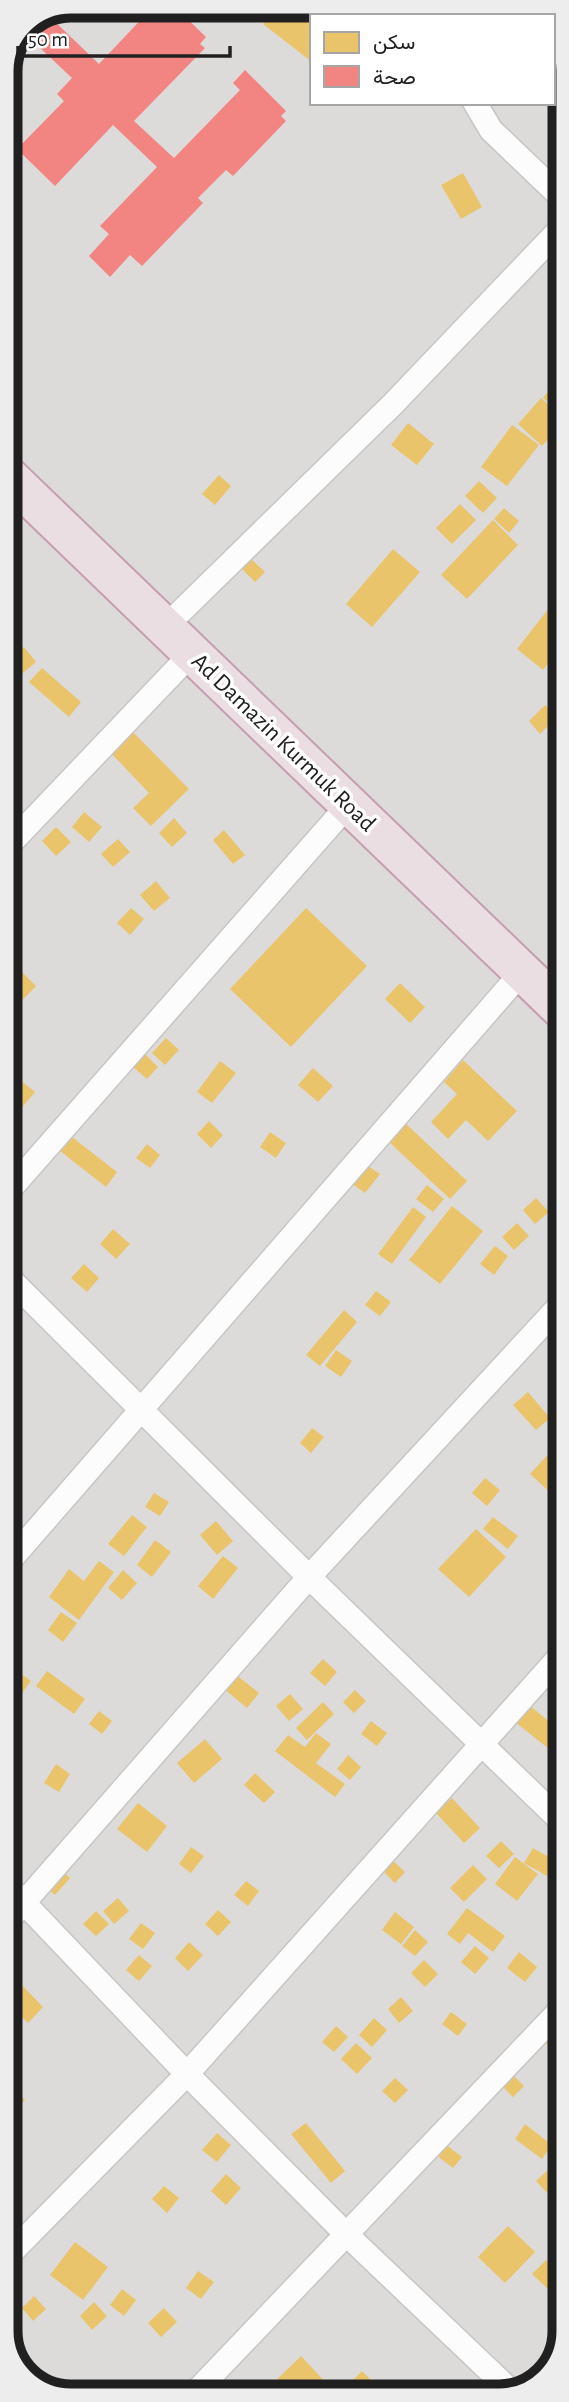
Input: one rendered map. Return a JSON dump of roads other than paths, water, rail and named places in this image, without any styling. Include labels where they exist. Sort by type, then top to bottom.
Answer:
[{"type":"highway","name":"Ad Damazin Kurmuk Road","points":[[18,497],[178,640],[349,804],[548,986]]},
{"type":"street","points":[[476,105],[491,130],[552,188]]},
{"type":"street","points":[[18,833],[178,640],[393,404],[552,238]]},
{"type":"street","points":[[18,1181],[349,804]]},
{"type":"street","points":[[18,1551],[143,1409],[548,986]]},
{"type":"street","points":[[18,1287],[309,1577],[552,1812]]},
{"type":"street","points":[[18,1910],[309,1577],[552,1314]]},
{"type":"street","points":[[18,2244],[187,2074],[552,1665]]},
{"type":"street","points":[[18,1896],[187,2074],[347,2235],[503,2384]]},
{"type":"street","points":[[204,2384],[552,2019]]}]
